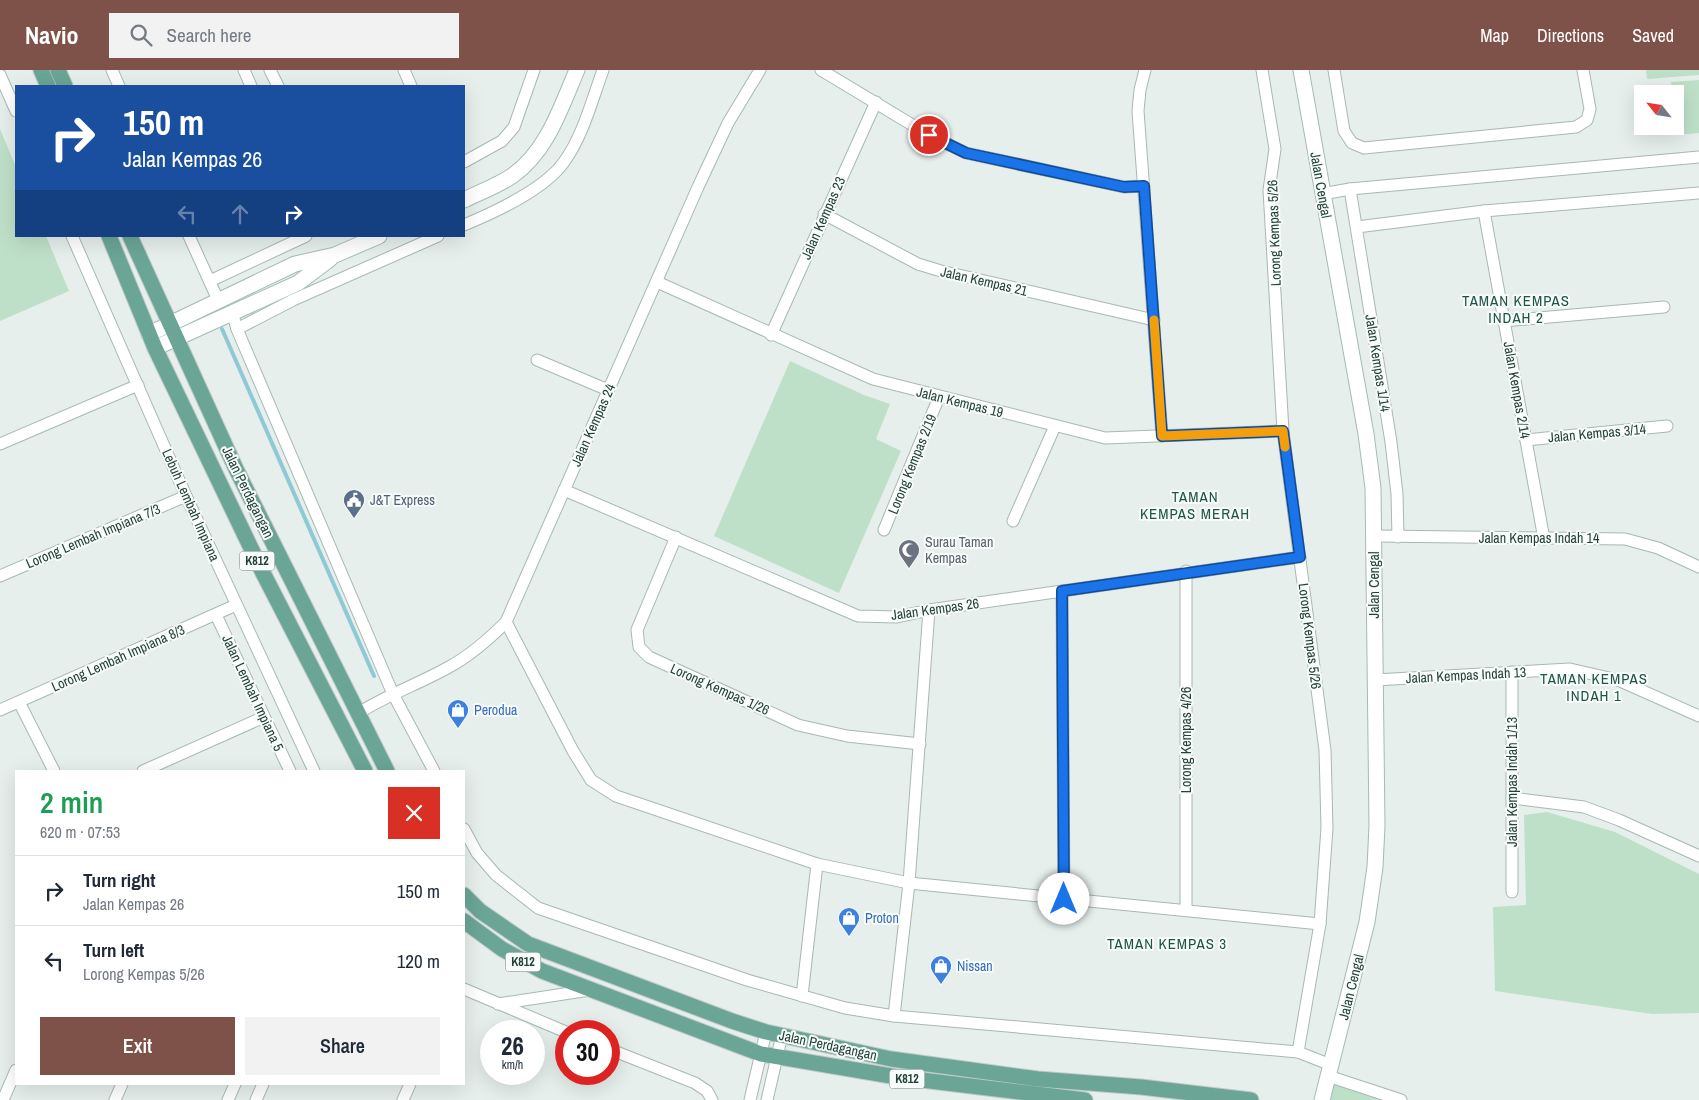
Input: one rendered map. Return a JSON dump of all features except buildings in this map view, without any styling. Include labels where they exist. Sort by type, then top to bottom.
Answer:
[{"type":"main road","points":[[41,70],[48,85]]},
{"type":"main road","points":[[58,70],[65,85]]},
{"type":"main road","name":"Jalan Perdagangan","points":[[109,237],[152,341],[262,571],[364,770]]},
{"type":"main road","name":"Jalan Perdagangan","points":[[130,237],[236,469],[356,714],[386,770]]},
{"type":"main road","name":"Jalan Perdagangan","points":[[465,896],[480,911],[528,944],[732,1022],[766,1032],[891,1059],[1038,1079],[1141,1087],[1251,1100]]},
{"type":"main road","name":"Jalan Perdagangan","points":[[465,922],[520,960],[590,990],[761,1054],[1037,1098],[1085,1100]]},
{"type":"street","points":[[112,70],[119,85]]},
{"type":"street","points":[[244,70],[251,85]]},
{"type":"street","points":[[270,70],[278,85]]},
{"type":"street","points":[[404,70],[412,85]]},
{"type":"street","points":[[465,161],[502,141],[514,127],[534,70]]},
{"type":"street","points":[[465,200],[505,180],[530,160],[549,133],[577,70]]},
{"type":"street","points":[[465,225],[495,212],[530,190],[550,176],[564,162],[578,135],[603,70]]},
{"type":"street","name":"Jalan Kempas 24","points":[[356,714],[450,667],[488,640],[506,622],[728,123],[760,70]]},
{"type":"street","points":[[822,70],[929,135],[966,153],[1124,187],[1144,186]]},
{"type":"street","points":[[1145,70],[1140,90],[1138,111],[1162,436]]},
{"type":"street","name":"Lorong Kempas 5/26","points":[[1262,70],[1275,149],[1269,190],[1283,431],[1325,750],[1327,828],[1320,924],[1298,1052]]},
{"type":"street","name":"Jalan Cengal","points":[[1301,70],[1366,434],[1373,488],[1374,536],[1377,826],[1374,874],[1368,922],[1322,1100]]},
{"type":"street","points":[[1334,70],[1344,131],[1352,143],[1364,148],[1576,128],[1587,120],[1590,109],[1584,70]]},
{"type":"street","points":[[0,75],[15,109]]},
{"type":"street","name":"Jalan Kempas 23","points":[[771,335],[876,102]]},
{"type":"street","points":[[1322,194],[1350,189],[1699,157]]},
{"type":"street","name":"Jalan Kempas 1/14","points":[[1350,189],[1391,442],[1398,494],[1398,537]]},
{"type":"street","points":[[1357,227],[1484,211],[1699,194]]},
{"type":"street","name":"Jalan Kempas 2/14","points":[[1484,211],[1544,539]]},
{"type":"street","name":"Jalan Kempas 21","points":[[824,214],[918,264],[941,271],[1154,320]]},
{"type":"street","name":"Lebuh Lembah Impiana","points":[[72,237],[186,496],[314,770]]},
{"type":"street","points":[[189,237],[218,300]]},
{"type":"street","points":[[210,281],[304,237]]},
{"type":"street","points":[[152,341],[169,324],[295,264],[335,255],[377,237]]},
{"type":"street","points":[[237,329],[294,300],[436,237]]},
{"type":"street","points":[[152,341],[176,339],[298,283],[335,255]]},
{"type":"street","name":"Jalan Kempas 19","points":[[657,282],[771,335],[873,379],[1105,438],[1283,431]]},
{"type":"street","points":[[1504,321],[1664,307]]},
{"type":"street","points":[[232,312],[237,329],[393,694],[433,770]]},
{"type":"street","points":[[537,360],[608,390]]},
{"type":"street","points":[[0,444],[138,385]]},
{"type":"street","name":"Lorong Kempas 2/19","points":[[884,530],[939,397]]},
{"type":"street","points":[[1013,521],[1055,426]]},
{"type":"street","name":"Jalan Kempas 3/14","points":[[1526,440],[1667,426]]},
{"type":"street","name":"Jalan Kempas 26","points":[[564,490],[858,616],[897,617],[929,610],[1300,557]]},
{"type":"street","name":"Lorong Lembah Impiana 7/3","points":[[0,576],[186,496]]},
{"type":"street","name":"Jalan Kempas Indah 14","points":[[1374,536],[1625,539],[1658,548],[1699,568]]},
{"type":"street","name":"Lorong Kempas 1/26","points":[[676,537],[636,630],[639,646],[649,657],[798,725],[846,736],[920,744]]},
{"type":"street","name":"Lorong Kempas 4/26","points":[[1186,572],[1186,909]]},
{"type":"street","points":[[1062,591],[1064,899]]},
{"type":"street","name":"Lorong Lembah Impiana 8/3","points":[[0,710],[236,605]]},
{"type":"street","points":[[894,1016],[909,883],[929,610]]},
{"type":"street","name":"Jalan Lembah Impiana 5","points":[[216,614],[290,770]]},
{"type":"street","points":[[506,622],[573,751],[591,780],[616,796],[817,864],[909,883],[1186,909],[1320,924]]},
{"type":"street","name":"Jalan Kempas Indah 13","points":[[1375,680],[1570,669],[1618,680],[1699,716]]},
{"type":"street","name":"Jalan Kempas Indah 1/13","points":[[1512,672],[1512,892]]},
{"type":"street","points":[[19,702],[53,770]]},
{"type":"street","points":[[148,770],[162,767],[264,717]]},
{"type":"street","points":[[1512,798],[1584,807],[1619,820],[1699,856]]},
{"type":"street","points":[[465,831],[476,854],[496,875],[538,908],[747,980],[802,996],[845,1008],[894,1016],[1298,1052],[1329,1071],[1401,1100]]},
{"type":"street","points":[[802,996],[817,864]]},
{"type":"street","points":[[497,1005],[590,990]]},
{"type":"street","points":[[465,991],[555,1028]]},
{"type":"street","points":[[750,1100],[766,1032]]},
{"type":"street","points":[[767,1100],[782,1035]]},
{"type":"street","points":[[620,1053],[695,1083],[707,1091],[712,1100]]},
{"type":"street","points":[[3,1100],[15,1072]]},
{"type":"street","points":[[1037,1098],[1038,1079]]},
{"type":"street","points":[[115,1100],[122,1085]]},
{"type":"street","points":[[228,1100],[235,1085]]},
{"type":"street","points":[[256,1100],[263,1085]]},
{"type":"street","points":[[403,1100],[410,1085]]},
{"type":"green space","points":[[1646,70],[1699,70],[1699,75],[1647,79]]},
{"type":"green space","points":[[1699,80],[1699,133],[1684,134],[1684,85],[1671,85],[1671,82]]},
{"type":"green space","points":[[0,129],[15,165],[15,237],[46,237],[69,291],[0,321]]},
{"type":"green space","points":[[790,361],[864,395],[890,404],[876,439],[901,451],[839,593],[714,536]]},
{"type":"green space","points":[[1547,812],[1615,832],[1699,874],[1699,1013],[1652,1014],[1495,991],[1493,907],[1526,905],[1524,815]]},
{"type":"green space","points":[[1328,1076],[1405,1100],[1322,1100]]},
{"type":"waterway","points":[[222,329],[374,676]]},
{"type":"slow traffic","points":[[1154,320],[1162,436],[1283,431],[1285,447]]},
{"type":"place","name":"J&T Express","points":[[354,519]]},
{"type":"place","name":"Surau Taman Kempas","points":[[909,569]]},
{"type":"place","name":"Perodua","points":[[458,729]]},
{"type":"place","name":"Proton","points":[[849,937]]},
{"type":"place","name":"Nissan","points":[[941,985]]},
{"type":"district","name":"TAMAN KEMPAS INDAH 2","points":[[1516,308]]},
{"type":"district","name":"TAMAN KEMPAS MERAH","points":[[1195,504]]},
{"type":"district","name":"TAMAN KEMPAS INDAH 1","points":[[1594,686]]},
{"type":"district","name":"TAMAN KEMPAS 3","points":[[1167,943]]},
{"type":"route","points":[[929,135],[966,153],[1124,187],[1144,186],[1162,436],[1283,431],[1300,557],[1062,591],[1064,899]]}]
